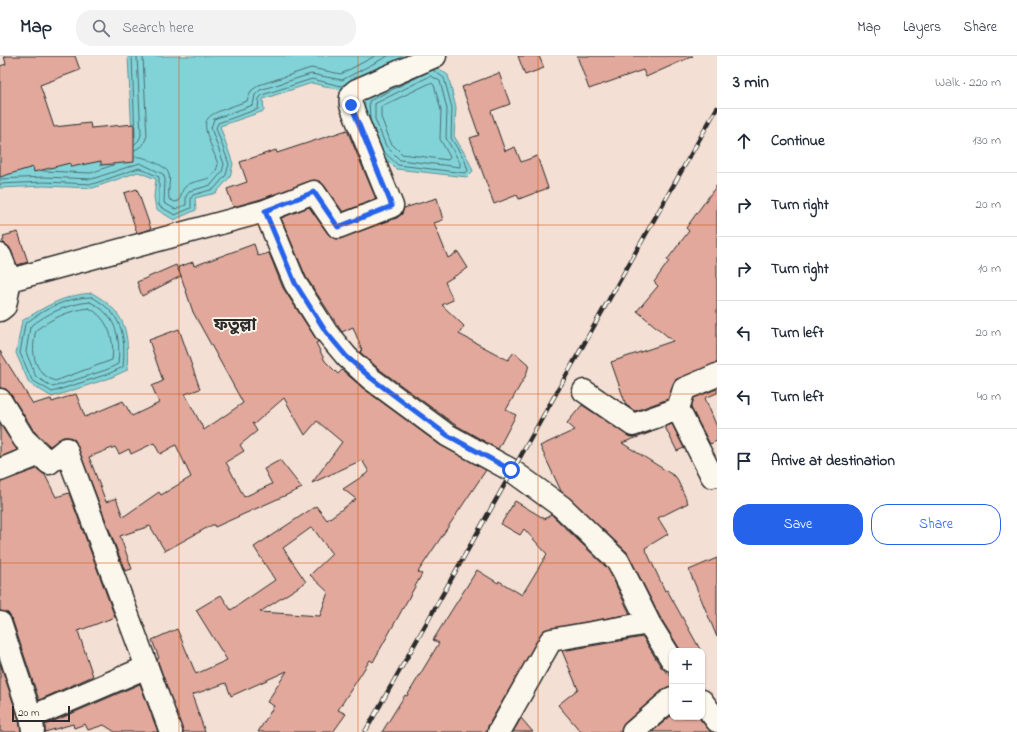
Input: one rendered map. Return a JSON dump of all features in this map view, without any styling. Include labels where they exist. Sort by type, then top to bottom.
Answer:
[{"type":"street","points":[[10,280],[265,211],[314,192],[338,227],[392,206],[351,105],[350,98],[357,90],[435,56]]},
{"type":"street","points":[[265,211],[295,283],[326,332],[347,357],[371,378],[447,435],[511,470],[562,507],[618,561],[649,623],[669,655]]},
{"type":"street","points":[[0,255],[10,280],[5,306],[0,310]]},
{"type":"street","points":[[717,375],[684,389],[678,408],[712,476],[717,475]]},
{"type":"street","points":[[584,392],[633,425],[678,408]]},
{"type":"street","points":[[0,400],[24,438],[49,463],[66,449],[171,732]]},
{"type":"street","points":[[0,470],[40,454]]},
{"type":"street","points":[[0,623],[32,725],[147,667]]},
{"type":"street","points":[[499,732],[551,640],[649,623]]},
{"type":"street","points":[[633,732],[669,701]]},
{"type":"street","points":[[705,705],[717,721]]},
{"type":"water","points":[[128,56],[407,56],[342,90],[312,83],[263,99],[264,111],[220,126],[233,164],[230,177],[216,193],[195,198],[196,210],[174,220],[156,209],[154,197],[156,179],[138,172],[93,188],[44,186],[0,188],[0,160],[132,135]]},
{"type":"water","points":[[433,65],[448,75],[456,108],[454,136],[468,159],[473,171],[467,177],[396,169],[379,152],[367,121],[364,99]]},
{"type":"water","points":[[92,293],[104,300],[119,316],[126,334],[128,357],[127,370],[110,378],[52,397],[29,383],[16,353],[22,321],[56,302],[73,296]]},
{"type":"building","points":[[4,56],[75,56],[80,70],[40,85],[54,127],[90,123],[91,128],[134,124],[134,162],[101,165],[101,161],[71,167],[70,163],[34,172],[33,167],[0,177],[0,66],[6,64]]},
{"type":"building","points":[[518,56],[539,56],[544,68],[525,75]]},
{"type":"building","points":[[577,56],[693,56],[646,77],[643,70],[589,89]]},
{"type":"building","points":[[499,73],[510,104],[491,111],[505,151],[515,147],[521,162],[537,156],[548,188],[519,199],[517,195],[494,204],[470,138],[479,135],[462,87]]},
{"type":"building","points":[[347,130],[376,199],[343,212],[324,185],[315,180],[233,207],[227,189],[247,182],[240,162],[276,150],[277,153]]},
{"type":"building","points":[[717,185],[717,363],[675,380],[668,399],[635,411],[626,405],[611,362],[673,341],[637,311],[658,286],[654,282],[669,261],[667,260],[689,231],[686,228]]},
{"type":"building","points":[[137,189],[151,229],[137,233],[124,193]]},
{"type":"building","points":[[437,198],[443,220],[434,223],[448,258],[458,252],[468,268],[445,282],[453,300],[442,305],[464,326],[459,334],[508,360],[514,352],[529,365],[526,375],[506,410],[516,415],[498,449],[454,424],[379,369],[360,352],[362,350],[353,327],[342,332],[306,277],[281,218],[309,207],[328,234],[337,239],[397,218],[402,214],[404,208]]},
{"type":"building","points":[[18,232],[28,262],[17,265],[11,250],[2,241],[4,240],[3,236]]},
{"type":"building","points":[[254,244],[258,256],[269,253],[283,288],[318,342],[316,343],[325,361],[338,374],[342,370],[364,389],[440,445],[486,470],[418,572],[422,574],[373,662],[370,660],[338,710],[346,714],[333,732],[258,732],[274,706],[267,702],[287,671],[231,696],[226,683],[192,695],[205,732],[183,732],[157,659],[159,658],[152,640],[177,629],[196,674],[227,660],[196,610],[221,595],[231,610],[275,580],[254,547],[316,506],[327,520],[356,499],[343,489],[369,472],[362,460],[312,483],[342,442],[317,421],[305,435],[284,398],[254,424],[252,423],[257,431],[240,445],[244,451],[226,462],[244,497],[272,484],[264,469],[280,460],[302,488],[215,527],[212,525],[165,551],[150,526],[120,536],[132,569],[125,571],[75,440],[70,437],[63,437],[50,446],[34,431],[10,393],[6,389],[0,388],[0,351],[33,404],[51,399],[52,402],[76,394],[85,417],[123,401],[132,416],[159,403],[152,386],[163,381],[149,340],[179,329],[200,389],[185,394],[204,430],[243,403],[193,312],[178,267],[193,262],[194,266]],"holes":[[[154,443],[160,454],[176,445],[191,477],[161,495],[159,492],[123,517],[116,498],[106,502],[89,457],[115,447],[119,454],[129,449],[131,454]],[[312,527],[332,554],[310,575],[328,592],[320,616],[260,612],[306,582],[283,548]]]},
{"type":"building","points":[[176,265],[181,276],[142,296],[137,282]]},
{"type":"building","points":[[717,389],[717,393],[705,398],[717,427],[717,441],[710,444],[691,408],[694,398]]},
{"type":"building","points":[[582,405],[631,437],[652,432],[622,443],[676,477],[688,503],[658,518],[668,534],[645,548],[665,591],[667,590],[699,648],[679,648],[660,617],[627,552],[561,491],[540,446],[575,430],[567,423]]},
{"type":"building","points":[[0,424],[17,450],[0,457]]},
{"type":"building","points":[[672,424],[684,448],[677,451],[665,427]]},
{"type":"building","points":[[37,469],[45,475],[56,497],[69,493],[115,617],[78,631],[93,676],[39,700],[12,619],[8,613],[0,611],[0,482]]},
{"type":"building","points":[[515,501],[545,519],[551,514],[608,569],[630,614],[544,630],[488,726],[487,732],[382,732],[405,695],[407,696],[439,643],[433,640],[477,570],[522,595],[547,554],[524,529],[520,535],[501,524]]},
{"type":"building","points":[[717,558],[717,637],[689,570]]},
{"type":"building","points":[[643,637],[661,667],[669,674],[669,687],[664,689],[625,723],[621,732],[581,732],[558,705],[578,689],[562,651]]},
{"type":"building","points":[[0,663],[19,720],[21,732],[0,732]]},
{"type":"building","points":[[140,684],[158,732],[115,732],[104,725],[88,730],[85,724],[74,728],[73,724],[45,732],[45,725]]},
{"type":"building","points":[[521,718],[533,732],[513,732]]},
{"type":"building","points":[[669,718],[669,720],[701,720],[711,732],[652,732]]},
{"type":"railway","points":[[365,732],[717,108]]},
{"type":"district","name":"ফতুল্লা","points":[[235,325]]},
{"type":"route","points":[[351,105],[392,206],[338,227],[314,192],[265,211],[295,283],[326,332],[347,357],[371,378],[447,435],[511,470]]}]
